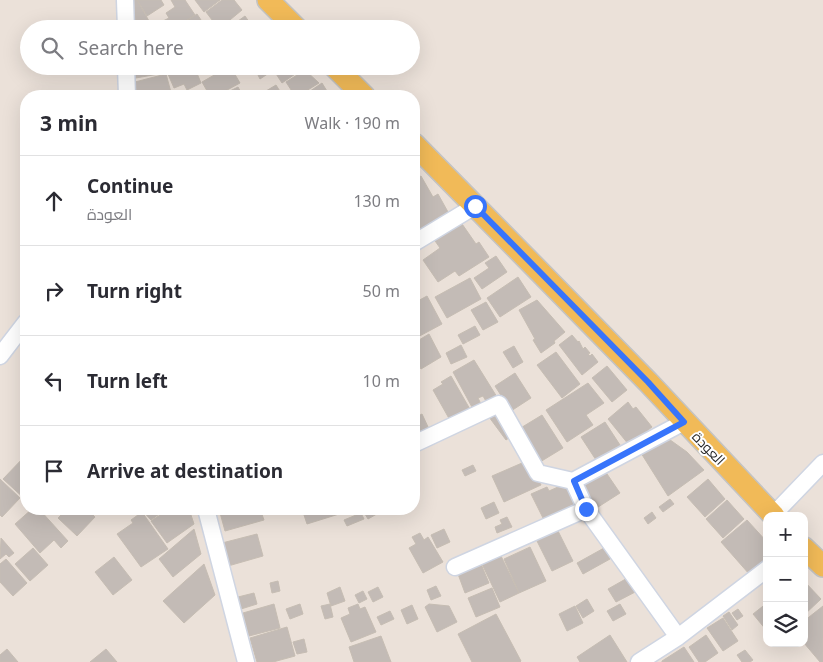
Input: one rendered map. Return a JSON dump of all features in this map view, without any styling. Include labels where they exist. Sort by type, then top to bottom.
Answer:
[{"type":"main road","points":[[268,0],[288,20]]},
{"type":"main road","points":[[343,75],[358,90]]},
{"type":"main road","name":"العودة","points":[[420,150],[648,382],[769,512]]},
{"type":"main road","points":[[808,552],[823,566]]},
{"type":"street","points":[[125,0],[126,20]]},
{"type":"street","points":[[126,75],[127,90]]},
{"type":"street","points":[[420,239],[475,206]]},
{"type":"street","points":[[0,356],[20,330]]},
{"type":"street","points":[[420,440],[499,404],[538,473],[574,481],[684,422]]},
{"type":"street","points":[[777,512],[823,464]]},
{"type":"street","points":[[574,481],[586,509],[678,637]]},
{"type":"street","points":[[455,567],[586,509]]},
{"type":"street","points":[[208,515],[246,662]]},
{"type":"street","points":[[639,662],[678,637],[763,572]]},
{"type":"building","points":[[137,0],[148,20],[134,20],[125,5]]},
{"type":"building","points":[[137,0],[161,0],[164,5],[147,16]]},
{"type":"building","points":[[171,0],[185,0],[195,15],[187,20],[165,20],[169,18],[166,13],[175,7]]},
{"type":"building","points":[[195,0],[220,0],[204,12]]},
{"type":"building","points":[[222,0],[234,0],[242,10],[230,20],[212,20],[206,12]]},
{"type":"building","points":[[197,14],[201,20],[188,20]]},
{"type":"building","points":[[245,16],[248,20],[239,20]]},
{"type":"building","points":[[129,75],[153,75],[130,79]]},
{"type":"building","points":[[166,75],[170,90],[133,90],[131,83]]},
{"type":"building","points":[[168,75],[198,75],[201,83],[187,90],[184,84],[174,88]]},
{"type":"building","points":[[214,75],[235,75],[240,83],[227,90],[207,90],[202,82]]},
{"type":"building","points":[[258,75],[266,75],[260,79]]},
{"type":"building","points":[[277,75],[294,75],[282,83]]},
{"type":"building","points":[[297,75],[310,75],[319,83],[308,90],[291,90],[286,82]]},
{"type":"building","points":[[322,83],[326,90],[312,90]]},
{"type":"building","points":[[276,85],[279,90],[268,90]]},
{"type":"building","points":[[420,177],[433,197],[438,194],[448,212],[420,229]]},
{"type":"building","points":[[460,221],[476,244],[479,242],[489,257],[459,276],[455,271],[438,282],[423,260],[440,248],[433,238]]},
{"type":"building","points":[[496,256],[507,272],[482,289],[474,278],[489,268],[485,263]]},
{"type":"building","points":[[518,277],[531,297],[500,317],[487,298]]},
{"type":"building","points":[[470,278],[481,299],[447,318],[435,297]]},
{"type":"building","points":[[427,296],[442,324],[420,336],[420,300]]},
{"type":"building","points":[[537,300],[565,332],[554,341],[555,343],[541,353],[519,310]]},
{"type":"building","points":[[486,302],[498,322],[483,330],[471,310]]},
{"type":"building","points":[[475,326],[480,335],[463,344],[458,335]]},
{"type":"building","points":[[429,334],[441,357],[421,369],[420,367],[420,339]]},
{"type":"building","points":[[572,335],[579,341],[583,349],[585,347],[590,353],[588,354],[590,356],[592,354],[598,362],[582,375],[559,345]]},
{"type":"building","points":[[461,345],[467,357],[451,364],[446,353]]},
{"type":"building","points":[[514,346],[523,362],[513,368],[503,352]]},
{"type":"building","points":[[556,352],[580,384],[562,398],[537,365]]},
{"type":"building","points":[[474,360],[497,397],[487,403],[483,396],[478,398],[481,404],[473,409],[453,372]]},
{"type":"building","points":[[607,366],[627,390],[612,402],[592,378]]},
{"type":"building","points":[[515,373],[531,398],[511,411],[495,386]]},
{"type":"building","points":[[451,376],[471,411],[451,422],[433,390]]},
{"type":"building","points":[[588,383],[604,403],[586,415],[593,425],[567,442],[546,410]]},
{"type":"building","points":[[628,402],[633,409],[636,407],[652,427],[629,445],[608,419]]},
{"type":"building","points":[[497,412],[513,435],[506,440],[489,417]]},
{"type":"building","points":[[422,414],[429,429],[420,433],[420,415]]},
{"type":"building","points":[[542,415],[563,448],[540,462],[519,429]]},
{"type":"building","points":[[605,422],[620,445],[596,460],[581,437]]},
{"type":"building","points":[[666,437],[687,452],[704,470],[668,496],[641,453]]},
{"type":"building","points":[[529,460],[541,485],[504,502],[492,476]]},
{"type":"building","points":[[20,461],[20,495],[3,479]]},
{"type":"building","points":[[473,465],[476,471],[465,476],[462,470]]},
{"type":"building","points":[[605,471],[620,493],[595,509],[581,486]]},
{"type":"building","points":[[0,479],[20,498],[2,517],[0,515]]},
{"type":"building","points":[[708,479],[725,499],[705,517],[687,497]]},
{"type":"building","points":[[567,483],[575,500],[573,507],[544,520],[531,494],[547,487],[549,491]]},
{"type":"building","points":[[670,499],[674,504],[663,512],[659,507]]},
{"type":"building","points":[[727,500],[744,519],[723,538],[706,519]]},
{"type":"building","points":[[494,502],[499,513],[486,519],[481,508]]},
{"type":"building","points":[[652,512],[656,518],[648,524],[644,518]]},
{"type":"building","points":[[25,515],[44,515],[68,541],[61,548],[54,540],[40,553],[15,524]]},
{"type":"building","points":[[61,515],[93,515],[95,517],[77,536],[58,518]]},
{"type":"building","points":[[138,515],[144,515],[168,549],[141,567],[117,534],[133,523],[131,520]]},
{"type":"building","points":[[146,515],[158,515],[151,520]]},
{"type":"building","points":[[160,515],[191,515],[194,524],[167,543],[151,521]]},
{"type":"building","points":[[221,515],[262,515],[264,520],[225,531]]},
{"type":"building","points":[[304,515],[336,515],[307,524]]},
{"type":"building","points":[[356,515],[362,515],[364,519],[347,526],[344,520]]},
{"type":"building","points":[[366,515],[375,515],[368,519]]},
{"type":"building","points":[[507,517],[512,527],[497,533],[495,527],[502,524],[500,520]]},
{"type":"building","points":[[747,520],[763,538],[763,564],[750,575],[721,542]]},
{"type":"building","points":[[194,529],[201,554],[173,577],[159,559]]},
{"type":"building","points":[[444,529],[450,542],[437,548],[431,535]]},
{"type":"building","points":[[557,529],[573,561],[552,571],[536,539]]},
{"type":"building","points":[[420,533],[424,540],[428,537],[443,562],[423,573],[409,548],[416,544],[412,537]]},
{"type":"building","points":[[257,534],[263,556],[228,566],[222,543]]},
{"type":"building","points":[[1,538],[14,553],[9,557],[6,554],[0,559]]},
{"type":"building","points":[[530,547],[546,581],[519,593],[504,559]]},
{"type":"building","points":[[33,548],[48,565],[30,581],[15,564]]},
{"type":"building","points":[[604,548],[610,559],[583,574],[577,563]]},
{"type":"building","points":[[501,556],[519,593],[500,602],[482,564]]},
{"type":"building","points":[[114,557],[132,580],[113,595],[95,572]]},
{"type":"building","points":[[6,559],[27,583],[13,596],[0,582],[0,564]]},
{"type":"building","points":[[204,564],[215,595],[184,623],[163,601]]},
{"type":"building","points":[[481,564],[489,583],[465,593],[458,574]]},
{"type":"building","points":[[631,576],[639,590],[616,602],[608,589]]},
{"type":"building","points":[[278,581],[280,591],[272,593],[270,583]]},
{"type":"building","points":[[808,585],[821,599],[808,611]]},
{"type":"building","points":[[436,586],[441,596],[431,600],[427,590]]},
{"type":"building","points":[[340,587],[345,601],[331,606],[327,593]]},
{"type":"building","points":[[378,587],[383,597],[373,602],[368,592]]},
{"type":"building","points":[[492,588],[500,607],[476,617],[468,598]]},
{"type":"building","points":[[363,591],[367,599],[359,603],[355,595]]},
{"type":"building","points":[[254,593],[257,604],[241,609],[238,597]]},
{"type":"building","points":[[587,599],[594,611],[583,618],[576,606]]},
{"type":"building","points":[[274,604],[280,628],[249,636],[243,613]]},
{"type":"building","points":[[300,604],[303,614],[290,619],[286,609]]},
{"type":"building","points":[[330,604],[333,617],[325,619],[321,606]]},
{"type":"building","points":[[358,604],[360,609],[365,607],[376,632],[351,642],[341,618],[350,614],[348,608]]},
{"type":"building","points":[[429,604],[449,606],[457,622],[437,632],[425,607]]},
{"type":"building","points":[[620,604],[626,614],[613,621],[607,611]]},
{"type":"building","points":[[412,605],[418,619],[407,624],[401,610]]},
{"type":"building","points":[[575,606],[583,623],[567,631],[559,614]]},
{"type":"building","points":[[763,606],[763,626],[753,614]]},
{"type":"building","points":[[823,606],[823,662],[820,662],[807,647],[808,618]]},
{"type":"building","points":[[738,609],[743,616],[737,620],[732,613]]},
{"type":"building","points":[[390,611],[394,619],[381,625],[377,617]]},
{"type":"building","points":[[729,612],[738,625],[732,630],[723,616]]},
{"type":"building","points":[[496,614],[521,661],[472,662],[458,634]]},
{"type":"building","points":[[723,618],[738,641],[723,651],[707,628]]},
{"type":"building","points":[[287,627],[295,656],[273,662],[257,662],[250,638]]},
{"type":"building","points":[[610,635],[627,662],[580,662],[577,657]]},
{"type":"building","points":[[706,635],[718,653],[705,662],[699,662],[689,647]]},
{"type":"building","points":[[381,636],[391,662],[354,662],[349,647]]},
{"type":"building","points":[[304,639],[307,652],[297,654],[293,642]]},
{"type":"building","points":[[684,647],[694,662],[662,662],[662,661]]},
{"type":"building","points":[[7,649],[18,662],[0,662],[0,655]]},
{"type":"building","points":[[106,649],[117,662],[90,662]]},
{"type":"building","points":[[745,650],[753,660],[750,662],[742,662],[737,655]]},
{"type":"route","points":[[475,206],[648,382],[684,422],[574,481],[586,509]]}]
